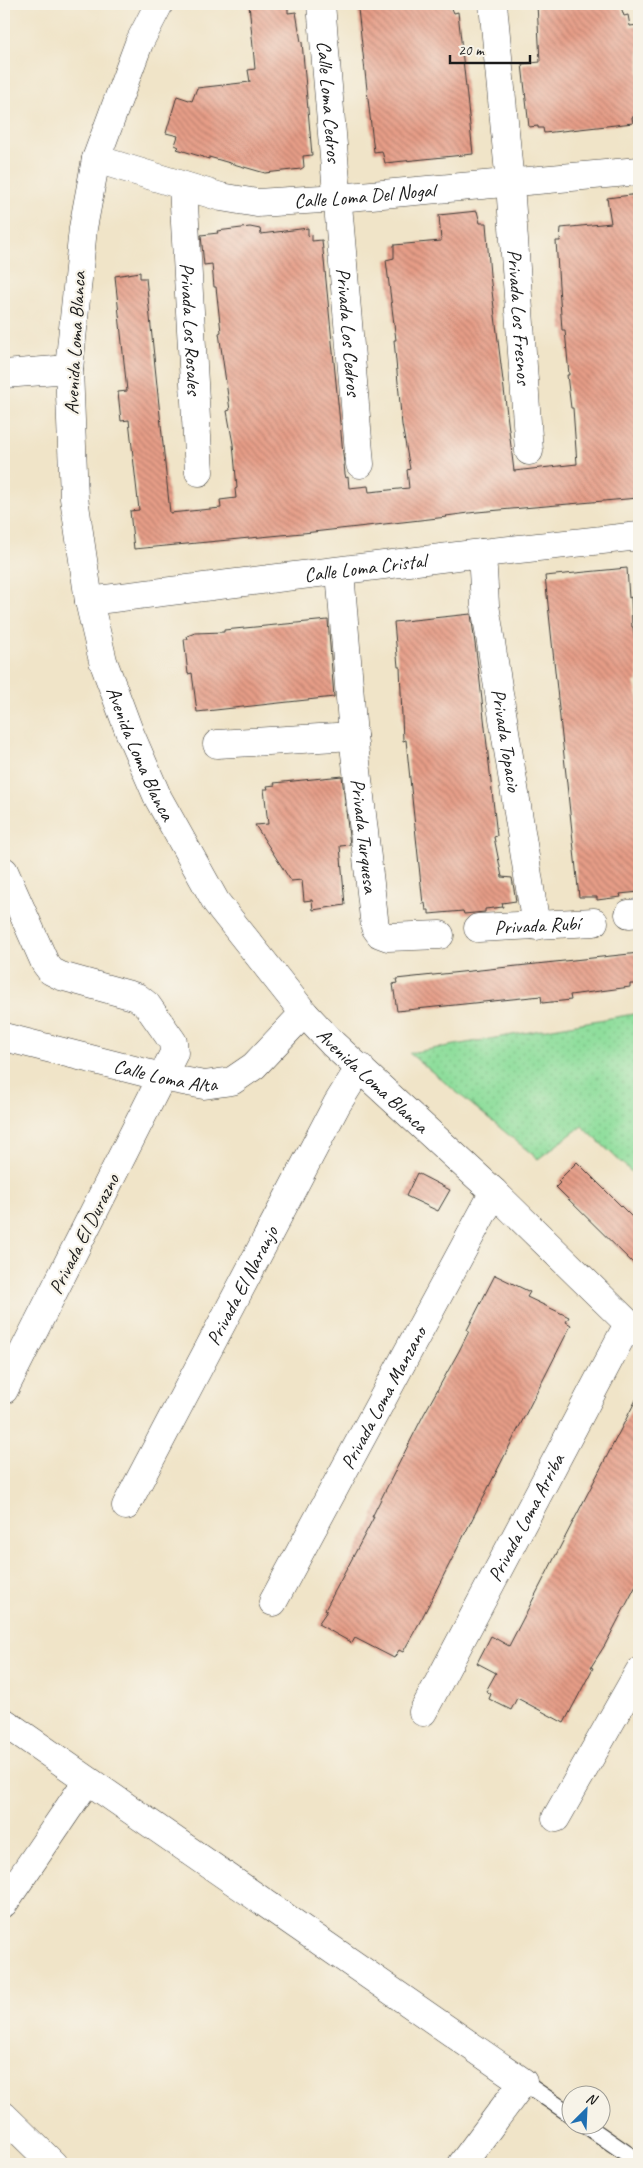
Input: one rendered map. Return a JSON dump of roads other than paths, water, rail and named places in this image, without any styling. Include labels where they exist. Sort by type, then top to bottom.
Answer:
[{"type":"street","name":"Avenida Loma Blanca","points":[[159,4],[139,43],[96,159],[83,228],[70,370],[74,498],[89,601],[103,661],[129,731],[158,798],[216,902],[304,1013],[494,1192],[634,1329]]},
{"type":"street","name":"Calle Loma Cedros","points":[[321,4],[338,198]]},
{"type":"street","name":"Privada Los Fresnos","points":[[493,4],[510,184],[529,451]]},
{"type":"street","name":"Calle Loma Del Nogal","points":[[96,159],[183,187],[221,197],[257,203],[510,184],[639,171]]},
{"type":"street","name":"Privada Los Rosales","points":[[183,187],[199,472]]},
{"type":"street","name":"Privada Los Cedros","points":[[338,198],[360,464]]},
{"type":"street","points":[[4,374],[70,370]]},
{"type":"street","name":"Calle Loma Cristal","points":[[89,601],[340,572],[482,552],[639,536]]},
{"type":"street","name":"Privada Topacio","points":[[482,552],[485,605],[536,926]]},
{"type":"street","name":"Privada Turquesa","points":[[340,572],[353,736],[375,927],[380,934],[388,937],[440,935]]},
{"type":"street","points":[[217,744],[353,736]]},
{"type":"street","name":"Privada El Durazno","points":[[4,871],[12,905],[51,971],[61,976],[137,997],[147,1005],[173,1042],[174,1053],[4,1390]]},
{"type":"street","name":"Privada Rubí","points":[[478,928],[594,922]]},
{"type":"street","name":"Calle Loma Alta","points":[[6,1042],[204,1085],[232,1080],[254,1066],[304,1013]]},
{"type":"street","name":"Privada El Naranjo","points":[[126,1506],[337,1104],[360,1067]]},
{"type":"street","name":"Privada Loma Manzano","points":[[272,1602],[494,1192]]},
{"type":"street","name":"Privada Loma Arriba","points":[[423,1712],[634,1329]]},
{"type":"street","points":[[556,1818],[639,1672]]},
{"type":"street","points":[[4,1722],[523,2082],[462,2164]]},
{"type":"street","points":[[4,1903],[87,1781]]},
{"type":"street","points":[[4,2116],[53,2164]]},
{"type":"lane","points":[[523,2082],[560,2107]]},
{"type":"lane","points":[[601,2136],[639,2162]]}]
